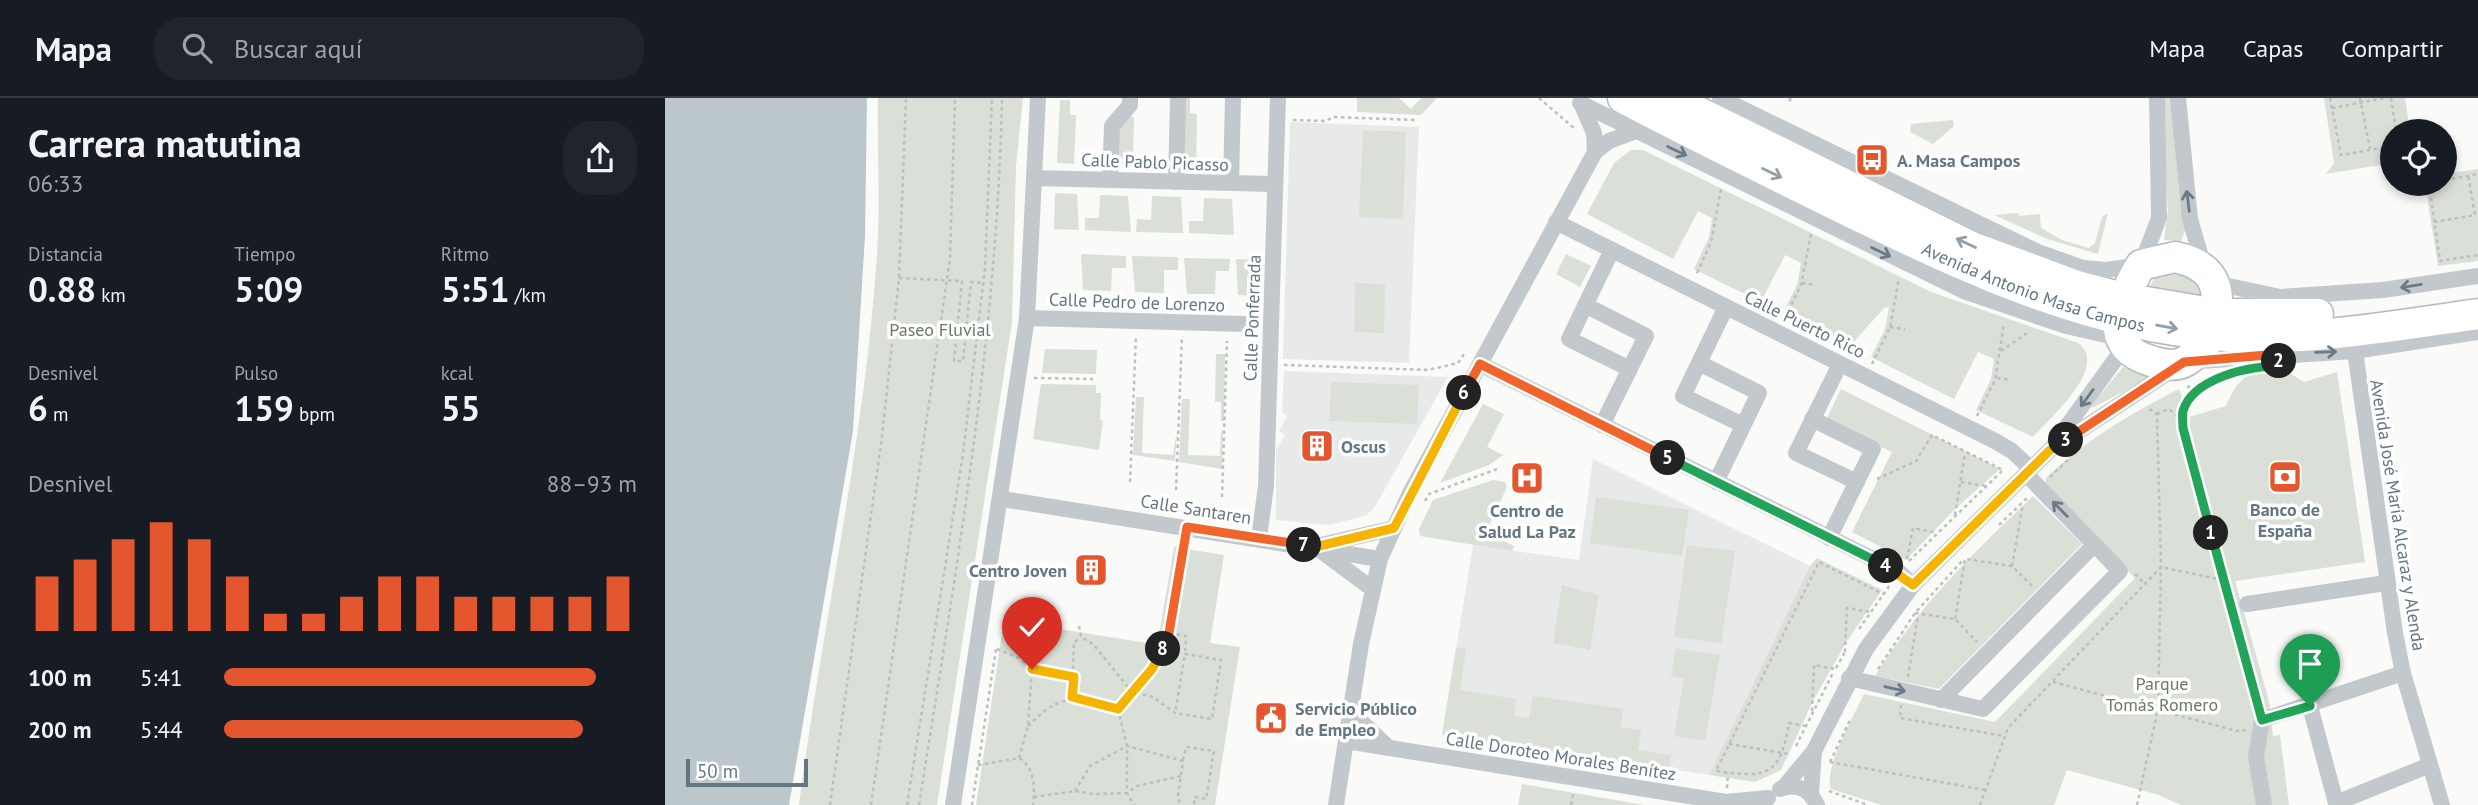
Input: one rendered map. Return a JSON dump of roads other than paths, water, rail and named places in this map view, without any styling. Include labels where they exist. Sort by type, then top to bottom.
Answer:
[{"type":"highway","name":"Avenida Antonio Masa Campos","points":[[1623,98],[1964,267],[2071,308],[2118,319],[2206,349],[2279,337],[2352,331],[2478,313]]},
{"type":"highway","name":"Avenida Antonio Masa Campos","points":[[1670,98],[2118,319]]},
{"type":"highway","points":[[2175,257],[2210,275],[2206,349],[2163,365],[2143,359],[2118,319],[2135,265],[2175,257]]},
{"type":"highway","name":"Avenida Antonio Masa Campos","points":[[2206,349],[2350,313],[2478,295]]},
{"type":"street","points":[[953,805],[1020,377],[1027,318],[1038,98]]},
{"type":"street","points":[[1110,180],[1112,126],[1129,105],[1130,98]]},
{"type":"street","points":[[1176,182],[1178,98]]},
{"type":"street","points":[[1231,183],[1233,98]]},
{"type":"street","name":"Calle Ponferrada","points":[[1259,538],[1266,486],[1278,98]]},
{"type":"street","name":"Avenida Antonio Masa Campos","points":[[1720,98],[1997,234],[2083,268],[2106,270],[2135,265]]},
{"type":"street","points":[[2135,265],[2159,218],[2157,98]]},
{"type":"street","points":[[2178,98],[2190,219],[2210,275],[2280,297],[2383,290],[2478,276]]},
{"type":"street","points":[[1577,101],[1594,133],[1595,152]]},
{"type":"street","name":"Avenida Antonio Masa Campos","points":[[1577,101],[1902,262],[2006,306],[2048,320],[2118,319]]},
{"type":"street","points":[[1336,805],[1371,588],[1380,559],[1410,493],[1595,152],[1609,141],[1636,131]]},
{"type":"street","name":"Calle Pablo Picasso","points":[[1034,178],[1275,184]]},
{"type":"street","name":"Calle Puerto Rico","points":[[1556,222],[2012,451],[2039,487],[2120,571],[1983,709],[1941,700]]},
{"type":"street","points":[[1612,250],[1569,339],[1630,369]]},
{"type":"street","points":[[1585,305],[1646,336],[1602,425]]},
{"type":"street","points":[[1726,307],[1683,396],[1743,425]]},
{"type":"street","name":"Calle Pedro de Lorenzo","points":[[1027,318],[1245,324]]},
{"type":"street","points":[[2050,450],[2118,319]]},
{"type":"street","name":"Avenida Antonio Masa Campos","points":[[2206,349],[2355,351],[2478,332]]},
{"type":"street","points":[[1766,801],[1784,787],[1814,751],[1842,673],[1913,585],[2050,450],[2206,349]]},
{"type":"street","name":"Avenida José María Alcaraz y Alenda","points":[[2355,351],[2386,583],[2403,673],[2442,805]]},
{"type":"street","points":[[1699,363],[1759,393],[1716,481]]},
{"type":"street","points":[[1840,363],[1796,453],[1857,482]]},
{"type":"street","points":[[1480,364],[1899,572],[1913,585]]},
{"type":"street","points":[[1812,419],[1873,449],[1829,538]]},
{"type":"street","name":"Calle Santaren","points":[[1002,499],[1315,547],[1371,588]]},
{"type":"street","points":[[1315,547],[1394,528]]},
{"type":"street","points":[[1842,673],[1877,680],[1941,700],[2094,545]]},
{"type":"street","points":[[1315,547],[1380,559]]},
{"type":"street","points":[[2247,604],[2386,583]]},
{"type":"street","points":[[2264,805],[2256,757],[2262,720],[2403,673]]},
{"type":"street","points":[[2310,706],[2336,803],[2430,765]]},
{"type":"street","points":[[1350,711],[1389,748]]},
{"type":"street","name":"Calle Doroteo Morales Benítez","points":[[1346,741],[1729,803],[1766,801]]},
{"type":"street","points":[[1814,751],[1818,801]]},
{"type":"street","points":[[1784,787],[1803,788],[1818,801]]},
{"type":"place","name":"A. Masa Campos","points":[[1872,160]]},
{"type":"place","name":"Oscus","points":[[1317,446]]},
{"type":"place","name":"Banco de España","points":[[2285,477]]},
{"type":"place","name":"Centro de Salud La Paz","points":[[1527,478]]},
{"type":"place","name":"Centro Joven","points":[[1091,570]]},
{"type":"place","name":"Servicio Público de Empleo","points":[[1271,718]]},
{"type":"park label","name":"Paseo Fluvial","points":[[940,329]]},
{"type":"park label","name":"Parque Tomás Romero","points":[[2162,693]]}]
